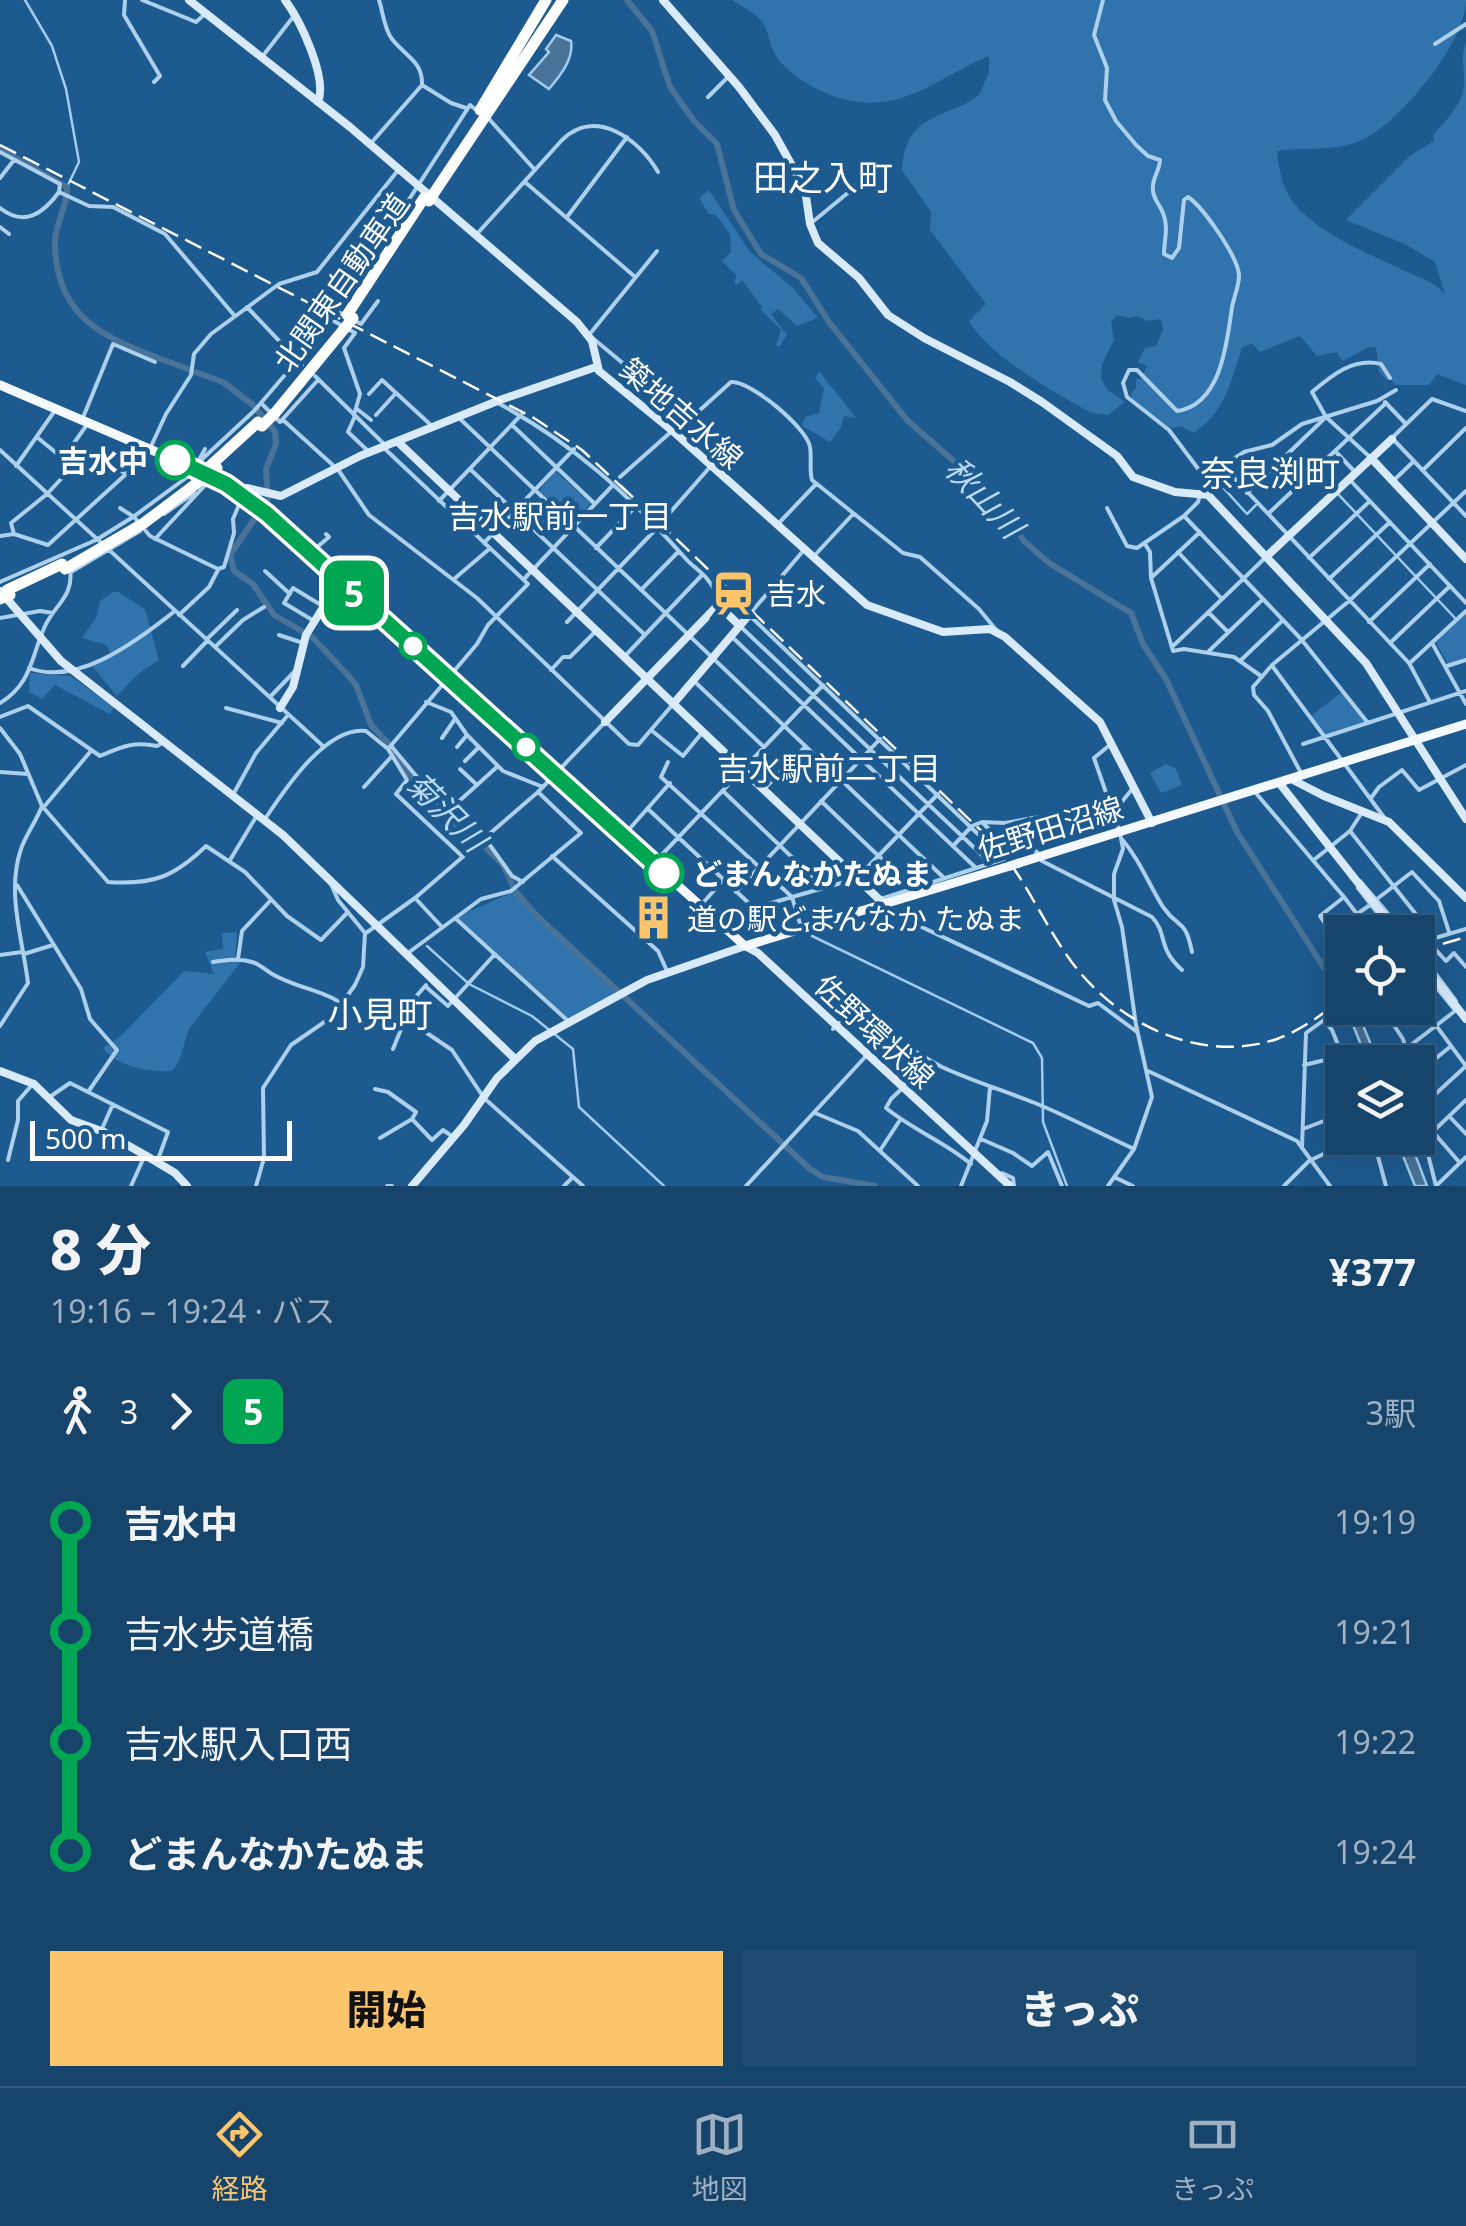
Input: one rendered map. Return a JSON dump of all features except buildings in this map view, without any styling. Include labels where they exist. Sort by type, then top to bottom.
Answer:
[{"type":"highway","name":"北関東自動車道","points":[[3,592],[66,565],[140,519],[272,411],[350,316],[546,0]]},
{"type":"highway","name":"北関東自動車道","points":[[427,194],[564,0]]},
{"type":"main road","points":[[0,385],[207,468],[242,494],[745,946]]},
{"type":"main road","name":"佐野田沼線","points":[[745,946],[882,902],[1120,836],[1466,724]]},
{"type":"street","points":[[125,0],[124,15],[160,76],[154,82]]},
{"type":"street","points":[[142,0],[196,22],[206,14]]},
{"type":"street","points":[[189,0],[370,144],[688,418]]},
{"type":"street","points":[[286,0],[304,32],[320,86],[318,102]]},
{"type":"street","points":[[370,144],[422,85],[422,72],[416,62],[389,34],[380,0]]},
{"type":"street","points":[[663,0],[758,111],[801,180],[818,243],[859,278],[897,322],[1042,402],[1117,456],[1133,477],[1213,500],[1366,663],[1466,819]]},
{"type":"street","points":[[1104,0],[1094,34],[1106,62],[1104,100],[1142,152],[1160,160],[1162,165],[1152,186],[1167,233],[1164,254],[1172,258],[1178,248],[1184,200],[1188,197],[1230,250],[1239,274],[1224,354],[1213,381],[1197,404],[1177,411],[1137,370],[1128,370],[1123,383],[1127,398],[1169,430],[1205,478]]},
{"type":"street","points":[[262,58],[296,14]]},
{"type":"street","points":[[1435,44],[1466,24]]},
{"type":"street","points":[[708,97],[729,76]]},
{"type":"street","points":[[378,301],[361,324],[338,312],[427,194],[472,108],[451,103],[422,85]]},
{"type":"street","points":[[489,119],[535,170]]},
{"type":"street","points":[[476,235],[577,128],[596,126],[619,131],[648,156],[658,172]]},
{"type":"street","points":[[566,218],[627,138]]},
{"type":"street","points":[[0,208],[13,218],[27,217],[47,208],[60,184],[1,154]]},
{"type":"street","points":[[0,178],[14,160]]},
{"type":"street","points":[[0,536],[14,534],[48,545],[78,521],[142,461],[191,375],[194,354],[211,334],[281,283],[317,272],[399,169]]},
{"type":"street","points":[[810,224],[872,173],[881,172],[887,180]]},
{"type":"street","points":[[525,182],[634,276]]},
{"type":"street","points":[[59,192],[89,206],[113,207],[164,234],[234,316]]},
{"type":"street","points":[[8,214],[0,224],[10,234]]},
{"type":"street","points":[[589,336],[657,251]]},
{"type":"street","points":[[246,307],[300,363]]},
{"type":"street","points":[[272,411],[300,363],[332,320],[355,332],[344,348],[360,394],[348,432],[370,452]]},
{"type":"street","name":"築地吉水線","points":[[589,336],[596,367],[874,609],[943,632],[997,631]]},
{"type":"street","points":[[38,438],[60,456],[69,450],[85,421],[113,344],[155,362]]},
{"type":"street","points":[[1390,378],[1381,364],[1368,361],[1332,375],[1312,392],[1326,417],[1371,458],[1466,559]]},
{"type":"street","points":[[120,508],[155,539],[218,569],[224,567],[242,494],[250,488],[281,496],[370,452],[596,367]]},
{"type":"street","points":[[66,565],[96,540],[207,468],[316,378],[528,584],[496,617],[390,747]]},
{"type":"street","points":[[369,394],[382,380],[433,428]]},
{"type":"street","points":[[620,477],[688,418],[706,408],[731,382],[744,382],[786,416],[810,443],[810,472],[816,484],[902,553],[920,557],[1096,718],[1152,823]]},
{"type":"street","points":[[1268,514],[1396,390]]},
{"type":"street","points":[[355,414],[373,418],[396,393]]},
{"type":"street","points":[[1172,647],[1432,399],[1466,412]]},
{"type":"street","points":[[1106,508],[1127,546],[1135,549],[1184,516],[1198,502],[1205,478],[1248,450],[1272,445],[1302,424],[1384,401]]},
{"type":"street","points":[[1384,401],[1406,424]]},
{"type":"street","points":[[366,934],[538,792],[721,598],[658,527],[574,449],[496,402]]},
{"type":"street","points":[[16,466],[56,408]]},
{"type":"street","points":[[272,411],[337,468],[369,514],[454,579],[632,746],[638,745],[803,551]]},
{"type":"street","points":[[439,501],[521,416]]},
{"type":"street","points":[[458,417],[556,510],[536,531]]},
{"type":"street","points":[[1248,492],[1326,417]]},
{"type":"street","points":[[512,425],[595,504]]},
{"type":"street","points":[[1422,470],[1466,428]]},
{"type":"street","points":[[1392,438],[1466,516]]},
{"type":"street","points":[[398,442],[882,902],[912,887],[1004,859],[749,616]]},
{"type":"street","points":[[155,539],[195,494],[207,468],[205,448]]},
{"type":"street","points":[[484,543],[574,449]]},
{"type":"street","points":[[0,450],[324,746]]},
{"type":"street","points":[[14,534],[11,523],[48,494],[88,450],[126,474]]},
{"type":"street","points":[[1335,450],[1370,501],[1466,603]]},
{"type":"street","points":[[1393,481],[1414,461]]},
{"type":"street","points":[[667,516],[711,466]]},
{"type":"street","points":[[1222,466],[1409,664],[1430,702]]},
{"type":"street","points":[[470,469],[645,634]]},
{"type":"street","points":[[183,481],[195,494]]},
{"type":"street","points":[[776,526],[816,484]]},
{"type":"street","points":[[524,579],[613,485]]},
{"type":"street","points":[[1386,820],[1298,778],[1268,712],[1252,692],[1272,665],[1349,600],[1466,491]]},
{"type":"street","points":[[166,494],[175,507]]},
{"type":"street","points":[[66,565],[110,550],[195,494]]},
{"type":"street","points":[[1309,558],[1370,501]]},
{"type":"street","points":[[596,548],[636,506]]},
{"type":"street","points":[[812,558],[853,514]]},
{"type":"street","points":[[1184,516],[1301,639],[1368,723]]},
{"type":"street","points":[[1329,579],[1390,522]]},
{"type":"street","points":[[574,526],[943,877]]},
{"type":"street","points":[[567,622],[658,527]]},
{"type":"street","points":[[1151,578],[1200,532]]},
{"type":"street","points":[[310,552],[329,537],[326,534]]},
{"type":"street","points":[[1145,544],[1173,651],[1226,655],[1261,676]]},
{"type":"street","points":[[454,579],[490,548]]},
{"type":"street","points":[[641,590],[679,551]]},
{"type":"street","points":[[1178,552],[1222,599]]},
{"type":"street","points":[[1370,622],[1430,564]]},
{"type":"street","points":[[0,703],[28,678],[42,633],[68,596],[66,565]]},
{"type":"street","points":[[28,668],[40,673],[72,671],[105,658],[177,613],[209,587],[218,569]]},
{"type":"street","points":[[265,571],[290,594]]},
{"type":"street","points":[[624,656],[702,575]]},
{"type":"street","points":[[280,708],[293,687],[303,643],[340,580]]},
{"type":"street","points":[[1390,644],[1450,586]]},
{"type":"street","points":[[314,622],[284,603],[294,588],[348,618]]},
{"type":"street","points":[[3,592],[42,642],[72,671],[262,816],[334,880],[514,1058]]},
{"type":"street","points":[[1207,653],[1264,600]]},
{"type":"street","points":[[718,605],[984,856],[986,865]]},
{"type":"street","points":[[216,647],[243,620],[264,607]]},
{"type":"street","points":[[0,618],[40,610],[53,614]]},
{"type":"street","points":[[182,666],[238,610]]},
{"type":"street","points":[[1409,664],[1466,611]]},
{"type":"street","points":[[1208,612],[1228,632]]},
{"type":"street","points":[[1240,662],[1283,620]]},
{"type":"street","points":[[551,670],[562,657],[570,658],[597,630]]},
{"type":"street","points":[[279,635],[303,643]]},
{"type":"street","points":[[731,636],[973,869]]},
{"type":"street","points":[[1432,643],[1463,692],[1466,704]]},
{"type":"street","points":[[1446,667],[1466,660]]},
{"type":"street","points":[[1272,665],[1386,820],[1463,886],[1466,898]]},
{"type":"street","points":[[270,698],[297,670]]},
{"type":"street","points":[[694,680],[764,747]]},
{"type":"street","points":[[654,863],[823,685]]},
{"type":"street","points":[[1303,744],[1463,692]]},
{"type":"street","points":[[426,702],[451,712],[467,735],[498,766],[518,779],[543,787]]},
{"type":"street","points":[[0,717],[28,706],[90,752],[102,756],[131,743],[158,746],[164,742]]},
{"type":"street","points":[[226,708],[282,723]]},
{"type":"street","points":[[234,794],[256,753],[288,715]]},
{"type":"street","points":[[442,738],[455,719]]},
{"type":"street","points":[[0,728],[20,754],[42,807],[108,882],[142,883],[181,869],[206,846],[230,860],[270,901],[321,940],[348,912]]},
{"type":"street","points":[[230,860],[262,816],[324,746],[337,736],[359,730],[390,747],[446,813],[461,828],[484,839],[504,860],[512,876],[523,882]]},
{"type":"street","points":[[651,730],[683,756],[703,731]]},
{"type":"street","points":[[458,747],[467,735]]},
{"type":"street","points":[[736,892],[880,739]]},
{"type":"street","points":[[1111,744],[1094,758],[1120,836],[1146,871],[1166,911],[1188,931],[1192,952]]},
{"type":"street","points":[[465,761],[479,746]]},
{"type":"street","points":[[390,747],[407,780],[396,794],[463,857]]},
{"type":"street","points":[[764,789],[805,747]]},
{"type":"street","points":[[0,1026],[28,984],[18,937],[16,886],[20,850],[42,807],[90,752]]},
{"type":"street","points":[[364,787],[392,756]]},
{"type":"street","points":[[668,762],[662,777],[792,897],[802,930]]},
{"type":"street","points":[[1370,798],[1379,786],[1402,770],[1419,790],[1466,765]]},
{"type":"street","points":[[446,813],[498,766]]},
{"type":"street","points":[[460,769],[476,784]]},
{"type":"street","points":[[0,772],[28,774]]},
{"type":"street","points":[[624,835],[670,783]]},
{"type":"street","points":[[1280,784],[1384,915]]},
{"type":"street","points":[[438,786],[456,804]]},
{"type":"street","points":[[953,846],[972,826],[982,822],[1004,824],[1050,814],[1089,822],[1112,814],[1133,787]]},
{"type":"street","points":[[722,790],[824,888]]},
{"type":"street","points":[[408,953],[481,898],[510,891],[523,882],[582,831],[538,792]]},
{"type":"street","points":[[1255,792],[1315,859],[1357,914],[1370,904]]},
{"type":"street","points":[[648,809],[754,908],[857,879],[938,794]]},
{"type":"street","points":[[821,801],[912,887]]},
{"type":"street","points":[[1315,859],[1350,831],[1363,811]]},
{"type":"street","points":[[982,822],[1004,846],[1027,847],[1038,853]]},
{"type":"street","points":[[1350,831],[1417,915]]},
{"type":"street","points":[[1108,1186],[1134,1149],[1152,1104],[1114,900],[1120,836]]},
{"type":"street","points":[[552,856],[658,951],[667,971]]},
{"type":"street","points":[[1042,861],[1156,920],[1167,956],[1182,970]]},
{"type":"street","points":[[1377,900],[1412,872],[1439,901],[1449,932]]},
{"type":"street","points":[[1352,875],[1387,915]]},
{"type":"street","points":[[1352,875],[1381,915]]},
{"type":"street","points":[[258,1185],[264,1158],[263,1088],[292,1045],[322,1026],[361,977],[366,934],[331,888],[334,880]]},
{"type":"street","points":[[700,906],[724,880]]},
{"type":"street","points":[[16,886],[80,988],[90,1019],[117,1050],[88,1092]]},
{"type":"street","points":[[1325,924],[1320,916],[1344,897]]},
{"type":"street","points":[[414,898],[442,927]]},
{"type":"street","points":[[238,959],[242,931],[270,901]]},
{"type":"street","points":[[866,910],[890,912],[1089,1006],[1098,1003],[1137,1032]]},
{"type":"street","points":[[456,918],[568,1021]]},
{"type":"street","points":[[1435,937],[1466,930]]},
{"type":"street","points":[[0,955],[52,945]]},
{"type":"street","points":[[412,1186],[514,1058],[568,1021],[667,971],[745,946]]},
{"type":"street","name":"佐野環状線","points":[[745,946],[758,953],[973,1159],[1008,1186]]},
{"type":"street","points":[[1435,949],[1446,961],[1454,953],[1466,967]]},
{"type":"street","points":[[424,986],[448,1006],[495,954]]},
{"type":"street","points":[[213,962],[253,962],[275,976],[322,990],[368,1022],[406,1019],[452,1050],[484,1098],[583,1186]]},
{"type":"street","points":[[1435,976],[1453,995],[1466,1019]]},
{"type":"street","points":[[393,1048],[412,1000],[433,978]]},
{"type":"street","points":[[1435,981],[1466,1019]]},
{"type":"street","points":[[1411,1045],[1456,1010]]},
{"type":"street","points":[[1302,1152],[1306,1033],[1324,1020],[1338,1045]]},
{"type":"street","points":[[834,1027],[852,1022],[876,1030],[942,1067],[1134,1149]]},
{"type":"street","points":[[1435,1026],[1466,1066],[1435,1096]]},
{"type":"street","points":[[1435,1059],[1450,1046]]},
{"type":"street","points":[[746,1186],[865,1056]]},
{"type":"street","points":[[1304,1064],[1325,1060]]},
{"type":"street","points":[[1146,1070],[1297,1141],[1327,1185]]},
{"type":"street","points":[[0,1071],[33,1084],[71,1120],[146,1155],[176,1173],[187,1186]]},
{"type":"street","points":[[915,1076],[886,1108],[900,1120],[973,1159]]},
{"type":"street","points":[[48,1098],[70,1083],[168,1132],[157,1162]]},
{"type":"street","points":[[8,1160],[18,1120],[18,1101],[33,1084]]},
{"type":"street","points":[[962,1186],[987,1122],[990,1086]]},
{"type":"street","points":[[375,1088],[388,1092],[416,1112],[412,1120],[380,1138]]},
{"type":"street","points":[[1435,1129],[1466,1100]]},
{"type":"street","points":[[101,1131],[113,1104]]},
{"type":"street","points":[[815,1112],[858,1131],[918,1186]]},
{"type":"street","points":[[1449,1116],[1465,1131]]},
{"type":"street","points":[[412,1120],[432,1140],[443,1130],[454,1137]]},
{"type":"street","points":[[880,1151],[900,1120]]},
{"type":"street","points":[[1303,1129],[1325,1121]]},
{"type":"street","points":[[1435,1135],[1460,1163]]},
{"type":"street","points":[[981,1139],[1032,1166],[1048,1152],[1062,1186]]},
{"type":"street","points":[[1284,1186],[1310,1161],[1325,1154]]},
{"type":"street","points":[[130,1186],[146,1155]]},
{"type":"street","points":[[1378,1155],[1386,1186]]},
{"type":"street","points":[[1428,1155],[1436,1186],[1466,1157]]},
{"type":"street","points":[[1002,1173],[1013,1178],[1008,1186]]},
{"type":"street","points":[[564,1186],[572,1176]]},
{"type":"street","points":[[1114,1177],[1133,1186]]},
{"type":"shaded area","points":[[732,0],[1466,0],[1463,17],[1443,58],[1412,99],[1377,131],[1341,146],[1277,151],[1286,190],[1305,215],[1339,239],[1435,285],[1445,294],[1435,262],[1405,244],[1346,220],[1411,155],[1434,141],[1433,135],[1463,93],[1466,42],[1466,385],[1437,374],[1429,385],[1395,385],[1379,372],[1376,347],[1343,361],[1336,352],[1317,356],[1300,336],[1260,352],[1252,343],[1242,348],[1220,406],[1193,433],[1181,426],[1171,428],[1130,395],[1147,366],[1138,362],[1145,348],[1156,346],[1163,330],[1161,319],[1148,321],[1118,315],[1111,321],[1114,340],[1102,364],[1101,379],[1107,389],[1125,402],[1108,415],[1092,413],[1024,373],[979,334],[969,321],[986,304],[930,230],[931,212],[902,170],[905,151],[919,127],[979,95],[989,73],[989,56],[898,99],[859,102],[836,97],[784,66],[775,55],[760,19]]},
{"type":"shaded area","points":[[556,35],[571,41],[571,48],[565,67],[549,89],[529,75],[549,52],[546,49]]},
{"type":"shaded area","points":[[709,190],[750,252],[793,288],[818,318],[797,326],[778,309],[771,314],[787,335],[779,347],[776,345],[781,330],[761,310],[742,280],[737,285],[734,282],[737,276],[722,261],[731,252],[730,234],[699,198]]},
{"type":"shaded area","points":[[819,371],[856,418],[844,416],[830,442],[802,426],[805,417],[819,413],[824,388],[815,378]]},
{"type":"shaded area","points":[[555,471],[591,503],[575,522],[539,491]]},
{"type":"shaded area","points":[[113,592],[145,609],[159,660],[138,674],[117,696],[92,666],[111,655],[107,645],[82,638],[96,618],[100,601]]},
{"type":"shaded area","points":[[1466,612],[1466,658],[1448,664],[1435,641]]},
{"type":"shaded area","points":[[30,673],[70,676],[114,707],[110,714],[55,685],[42,699],[29,692]]},
{"type":"shaded area","points":[[1343,691],[1368,723],[1325,737],[1310,717]]},
{"type":"shaded area","points":[[1166,764],[1176,769],[1182,785],[1161,793],[1150,773]]},
{"type":"shaded area","points":[[515,891],[619,995],[568,1021],[455,918]]},
{"type":"shaded area","points":[[237,932],[235,959],[240,963],[189,1029],[172,1071],[134,1067],[103,1048],[120,1037],[184,971],[214,974],[205,952],[223,949],[222,933]]},
{"type":"shaded area","points":[[1353,1025],[1363,1025],[1371,1045],[1361,1045]]},
{"type":"shaded area","points":[[1403,1155],[1415,1155],[1427,1186],[1415,1186]]},
{"type":"waterway","name":"菊沢川","points":[[25,0],[52,46],[66,89],[79,162],[67,187]]},
{"type":"waterway","name":"秋山川","points":[[627,0],[652,31],[670,87],[694,121],[717,144],[734,210],[761,254],[801,278],[829,322],[907,420],[981,485],[1025,542],[1049,563],[1131,613],[1237,832],[1325,969]]},
{"type":"waterway","name":"菊沢川","points":[[0,149],[67,187],[55,240],[58,270],[66,294],[79,314],[117,341],[190,370]]},
{"type":"waterway","name":"菊沢川","points":[[195,372],[223,382],[253,405],[275,432],[276,444],[266,469],[268,499],[230,555],[234,571],[253,584],[274,615],[312,637],[347,674],[356,685],[371,725],[410,775],[449,820],[476,838],[504,866],[515,891],[537,916],[809,1168],[823,1177],[875,1186]]},
{"type":"waterway","points":[[1283,480],[1305,459],[1455,618]]},
{"type":"waterway","points":[[1210,491],[1219,483],[1247,514],[1256,505]]},
{"type":"waterway","points":[[812,936],[1033,1043],[1042,1058],[1043,1122],[1067,1186]]},
{"type":"waterway","points":[[427,946],[469,984],[532,1016],[573,1049],[579,1107],[664,1186]]},
{"type":"railway","points":[[0,145],[534,418],[582,450],[628,493]]},
{"type":"railway","points":[[620,485],[993,842],[1082,975],[1129,1016],[1186,1041],[1246,1046],[1277,1039],[1325,1012]]},
{"type":"railway","points":[[1435,946],[1466,937]]},
{"type":"bus line","name":"5","points":[[175,460],[226,484],[267,514],[664,873]]},
{"type":"place","name":"吉水中","points":[[175,460]]},
{"type":"place","name":"吉水","points":[[733,593]]},
{"type":"place","name":"どまんなかたぬま","points":[[664,873]]},
{"type":"place","name":"道の駅どまんなか たぬま","points":[[654,918]]},
{"type":"district","name":"田之入町","points":[[823,176]]},
{"type":"district","name":"奈良渕町","points":[[1270,472]]},
{"type":"district","name":"吉水駅前一丁目","points":[[560,515]]},
{"type":"district","name":"吉水駅前二丁目","points":[[829,767]]},
{"type":"district","name":"小見町","points":[[380,1013]]}]
